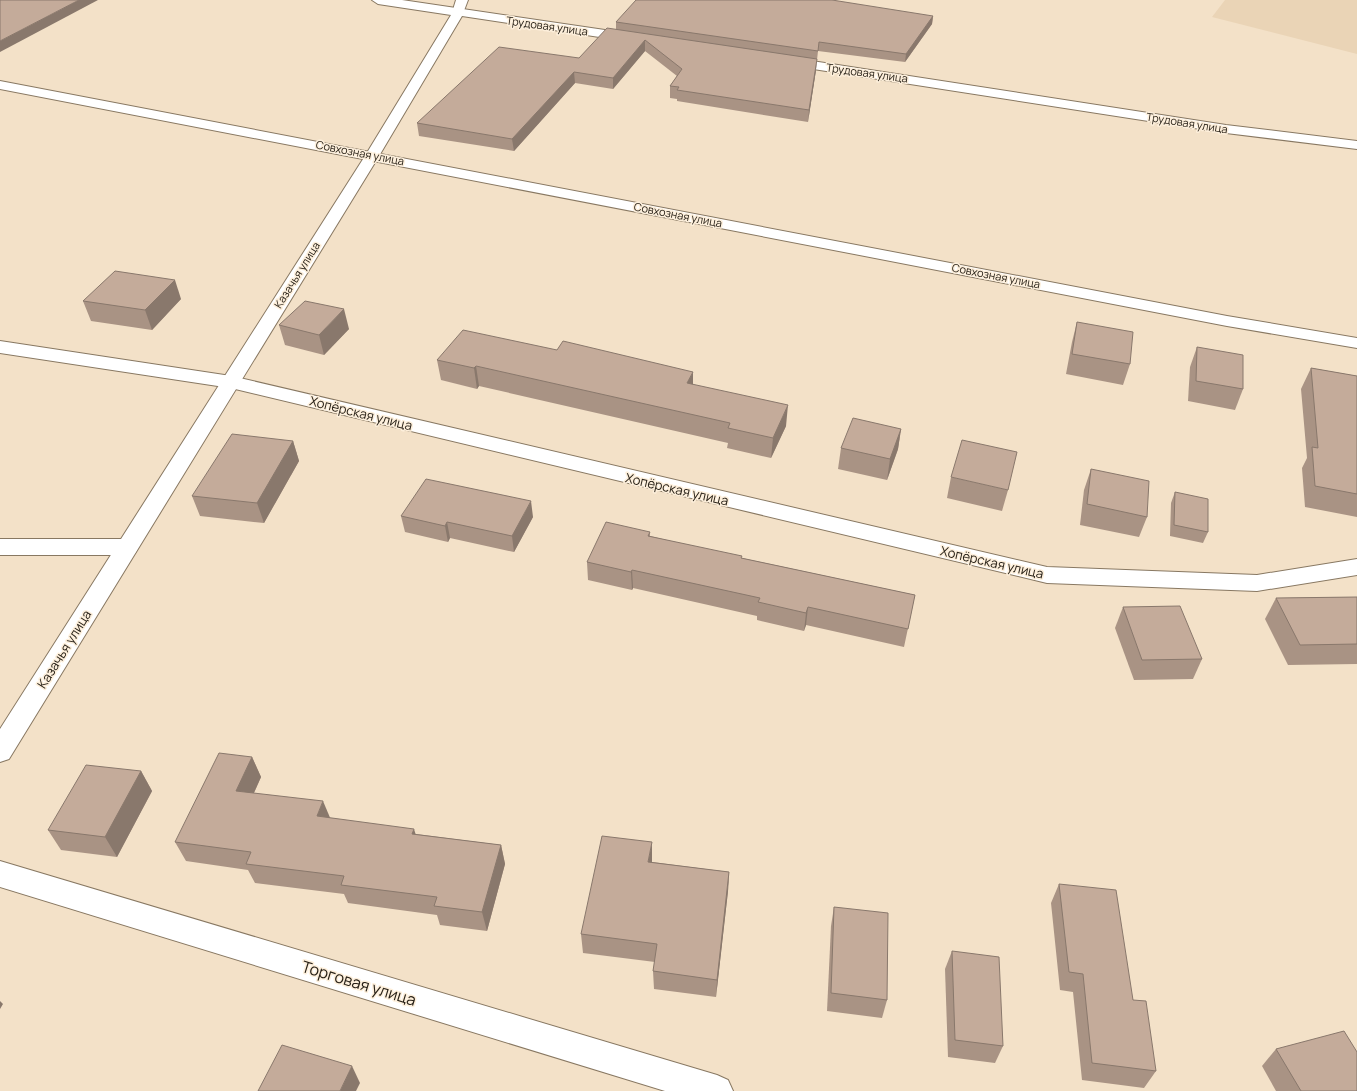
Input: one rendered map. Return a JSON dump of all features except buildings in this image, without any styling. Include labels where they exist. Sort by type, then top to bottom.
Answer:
[{"type":"street","name":"Трудовая улица","points":[[378,0],[460,6],[648,41]]},
{"type":"street","name":"Казачья улица","points":[[0,751],[372,156],[460,6]]},
{"type":"street","name":"Трудовая улица","points":[[774,59],[1226,129],[1357,146]]},
{"type":"street","name":"Совхозная улица","points":[[0,85],[1227,321],[1357,343]]},
{"type":"street","name":"Хопёрская улица","points":[[0,347],[231,382],[688,492],[1046,575],[1257,583],[1357,567]]},
{"type":"street","points":[[0,547],[128,547]]},
{"type":"street","name":"Торговая улица","points":[[0,874],[717,1091]]},
{"type":"shaded area","points":[[1225,0],[1357,0],[1357,54],[1212,17]]}]
